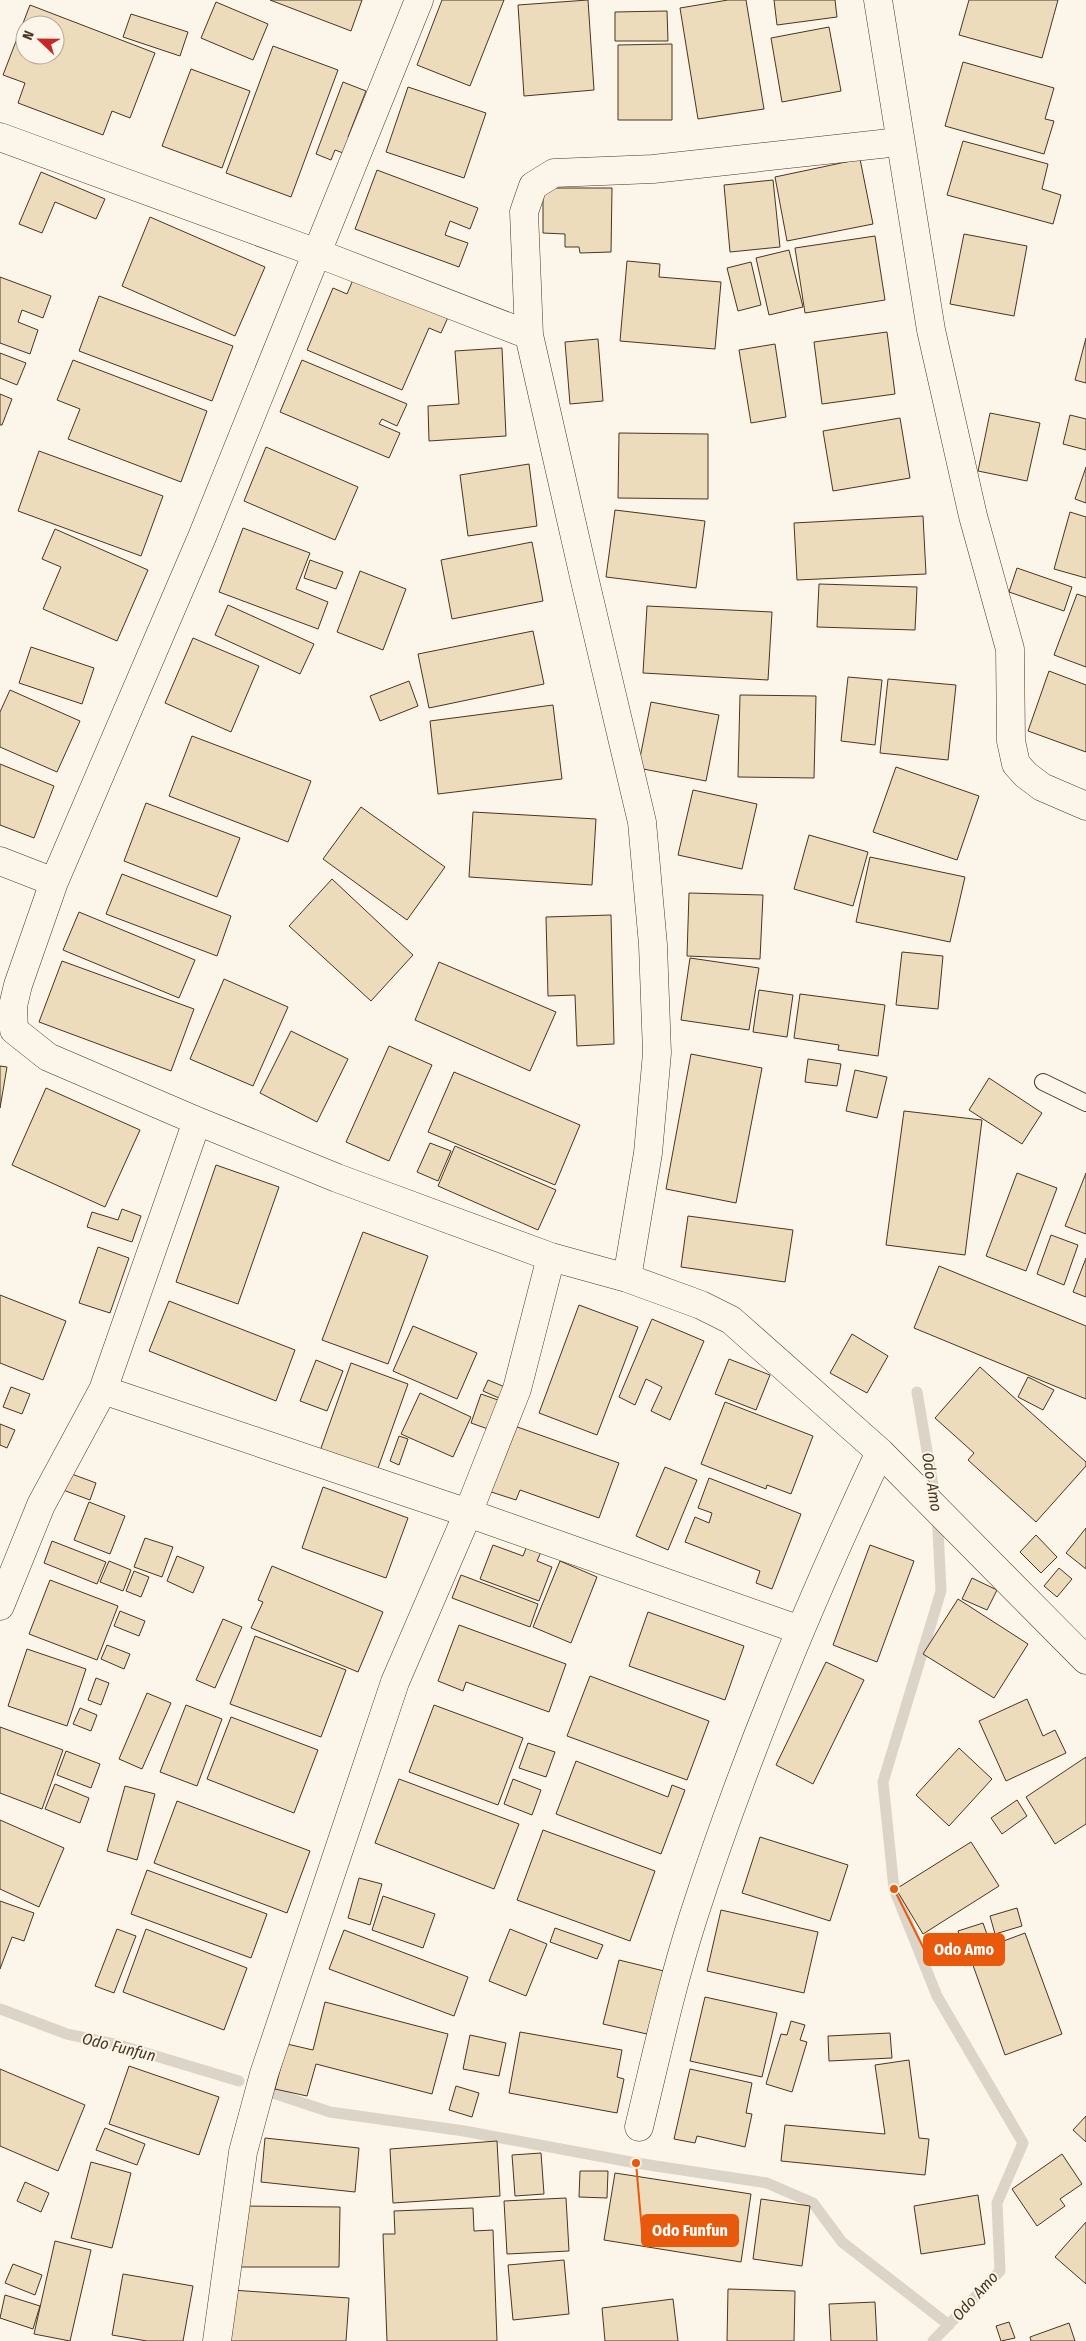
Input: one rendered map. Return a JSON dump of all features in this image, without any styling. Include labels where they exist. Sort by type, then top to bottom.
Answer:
[{"type":"street","points":[[419,0],[202,538],[54,882],[12,1006],[14,1030],[48,1057],[197,1122],[337,1178],[551,1257],[627,1278],[701,1305],[731,1320],[880,1452],[1086,1660]]},
{"type":"street","points":[[878,0],[899,142],[931,330],[973,516],[1010,649],[1011,741],[1016,764],[1026,775],[1042,786],[1086,806]]},
{"type":"street","points":[[0,137],[317,254],[529,335]]},
{"type":"street","points":[[627,1278],[648,1153],[657,1053],[654,945],[642,822],[529,335],[524,212],[533,186],[554,173],[653,169],[899,142]]},
{"type":"street","points":[[0,861],[54,882]]},
{"type":"street","points":[[0,1606],[41,1504],[103,1390],[197,1122]]},
{"type":"street","points":[[216,2341],[243,2152],[250,2120],[395,1682],[468,1513],[517,1389],[551,1257]]},
{"type":"street","points":[[103,1390],[468,1513],[800,1630]]},
{"type":"street","points":[[639,2127],[671,1993],[693,1919],[723,1831],[800,1630],[836,1545],[880,1452]]},
{"type":"lane","points":[[1043,1082],[1086,1103]]},
{"type":"building","points":[[270,0],[362,0],[351,31]]},
{"type":"building","points":[[442,0],[504,0],[470,86],[417,65]]},
{"type":"building","points":[[588,0],[594,90],[524,96],[518,5]]},
{"type":"building","points":[[728,0],[746,0],[764,109],[698,119],[680,8]]},
{"type":"building","points":[[774,0],[835,0],[837,17],[777,25]]},
{"type":"building","points":[[969,0],[1058,0],[1042,58],[959,35]]},
{"type":"building","points":[[216,2],[268,24],[253,60],[201,38]]},
{"type":"building","points":[[30,5],[56,15],[26,15]]},
{"type":"building","points":[[667,11],[668,41],[615,41],[615,12]]},
{"type":"building","points":[[131,14],[188,32],[180,56],[123,37]]},
{"type":"building","points":[[65,18],[155,53],[130,118],[112,111],[103,135],[18,103],[25,83],[3,75],[15,44],[15,65],[65,65]]},
{"type":"building","points":[[829,27],[841,91],[782,102],[771,38]]},
{"type":"building","points":[[672,44],[672,120],[618,120],[618,45]]},
{"type":"building","points":[[273,46],[338,70],[291,197],[226,173]]},
{"type":"building","points":[[963,62],[1054,88],[1045,119],[1054,121],[1044,154],[945,126]]},
{"type":"building","points":[[191,69],[250,91],[222,168],[162,146]]},
{"type":"building","points":[[343,82],[366,91],[348,137],[360,141],[354,157],[335,150],[331,160],[316,154]]},
{"type":"building","points":[[408,87],[486,113],[464,178],[386,152]]},
{"type":"building","points":[[963,141],[1048,164],[1042,189],[1061,195],[1053,224],[947,195]]},
{"type":"building","points":[[860,159],[873,224],[787,241],[775,177]]},
{"type":"building","points":[[377,170],[478,208],[470,229],[450,221],[445,235],[468,243],[459,267],[355,229]]},
{"type":"building","points":[[41,172],[105,199],[96,219],[55,202],[42,233],[19,224]]},
{"type":"building","points":[[773,180],[780,247],[730,252],[724,185]]},
{"type":"building","points":[[543,188],[612,188],[611,252],[580,253],[579,247],[565,247],[565,234],[543,233]]},
{"type":"building","points":[[150,217],[265,267],[235,336],[122,286]]},
{"type":"building","points":[[964,234],[1027,246],[1014,316],[950,304]]},
{"type":"building","points":[[875,236],[885,300],[805,313],[795,248]]},
{"type":"building","points":[[789,250],[803,307],[769,315],[756,258]]},
{"type":"building","points":[[627,261],[660,264],[659,277],[721,282],[715,349],[620,341]]},
{"type":"building","points":[[751,262],[761,305],[738,311],[727,268]]},
{"type":"building","points":[[355,275],[449,315],[441,333],[429,328],[402,390],[307,350],[333,288],[347,294]]},
{"type":"building","points":[[0,277],[51,296],[43,318],[22,310],[18,322],[38,330],[30,354],[0,343]]},
{"type":"building","points":[[99,296],[233,346],[212,401],[79,351]]},
{"type":"building","points":[[887,332],[895,394],[822,404],[814,342]]},
{"type":"building","points":[[1086,338],[1086,383],[1075,380]]},
{"type":"building","points":[[598,339],[603,401],[570,404],[565,342]]},
{"type":"building","points":[[775,344],[786,417],[751,423],[739,350]]},
{"type":"building","points":[[502,348],[506,436],[429,441],[428,406],[459,404],[455,351]]},
{"type":"building","points":[[0,353],[26,363],[17,385],[0,378]]},
{"type":"building","points":[[73,360],[207,411],[181,482],[68,439],[80,409],[57,400]]},
{"type":"building","points":[[302,360],[407,404],[397,426],[382,419],[379,424],[400,433],[389,458],[280,412]]},
{"type":"building","points":[[0,394],[12,399],[2,425],[0,425]]},
{"type":"building","points":[[990,413],[1040,423],[1027,481],[978,471]]},
{"type":"building","points":[[1070,415],[1086,419],[1086,450],[1063,444]]},
{"type":"building","points":[[900,418],[910,478],[833,491],[823,431]]},
{"type":"building","points":[[619,433],[708,434],[708,499],[618,498]]},
{"type":"building","points":[[266,447],[358,487],[335,540],[244,501]]},
{"type":"building","points":[[39,451],[163,496],[141,556],[18,511]]},
{"type":"building","points":[[529,464],[537,526],[468,536],[460,475]]},
{"type":"building","points":[[1086,467],[1086,503],[1075,499]]},
{"type":"building","points":[[615,510],[705,521],[696,588],[606,577]]},
{"type":"building","points":[[1070,512],[1086,517],[1086,578],[1054,569]]},
{"type":"building","points":[[923,516],[926,574],[797,580],[794,523]]},
{"type":"building","points":[[243,528],[310,553],[296,589],[328,602],[318,629],[219,592]]},
{"type":"building","points":[[55,529],[148,570],[117,641],[43,609],[61,567],[42,559]]},
{"type":"building","points":[[532,542],[543,601],[452,619],[441,560]]},
{"type":"building","points":[[310,560],[343,572],[336,589],[304,578]]},
{"type":"building","points":[[1017,568],[1072,587],[1064,611],[1009,592]]},
{"type":"building","points":[[360,571],[406,589],[383,650],[337,632]]},
{"type":"building","points":[[819,584],[917,587],[915,630],[817,627]]},
{"type":"building","points":[[1077,594],[1086,597],[1086,667],[1054,655]]},
{"type":"building","points":[[228,605],[314,644],[300,674],[215,635]]},
{"type":"building","points":[[647,606],[772,612],[768,680],[643,673]]},
{"type":"building","points":[[533,631],[544,684],[429,708],[418,654]]},
{"type":"building","points":[[193,638],[259,666],[231,732],[165,703]]},
{"type":"building","points":[[31,647],[94,668],[82,704],[19,683]]},
{"type":"building","points":[[1049,671],[1086,685],[1086,752],[1028,731]]},
{"type":"building","points":[[848,677],[882,680],[875,745],[841,741]]},
{"type":"building","points":[[888,679],[956,685],[948,760],[880,753]]},
{"type":"building","points":[[409,681],[418,706],[380,721],[370,696]]},
{"type":"building","points":[[10,690],[80,721],[57,772],[0,747],[0,712]]},
{"type":"building","points":[[740,695],[816,696],[814,778],[738,777]]},
{"type":"building","points":[[651,702],[719,715],[706,781],[638,768]]},
{"type":"building","points":[[553,705],[562,779],[438,794],[430,721]]},
{"type":"building","points":[[192,736],[311,781],[288,842],[169,796]]},
{"type":"building","points":[[0,764],[54,786],[34,838],[0,825]]},
{"type":"building","points":[[896,767],[979,796],[957,860],[873,832]]},
{"type":"building","points":[[693,790],[757,804],[742,869],[678,855]]},
{"type":"building","points":[[146,803],[240,838],[217,897],[124,861]]},
{"type":"building","points":[[361,807],[445,867],[407,920],[323,859]]},
{"type":"building","points":[[473,812],[596,819],[592,885],[469,877]]},
{"type":"building","points":[[809,835],[868,852],[853,906],[794,889]]},
{"type":"building","points":[[870,857],[965,877],[950,942],[856,922]]},
{"type":"building","points":[[122,874],[231,916],[217,956],[106,914]]},
{"type":"building","points":[[332,879],[413,955],[371,1001],[289,926]]},
{"type":"building","points":[[689,893],[763,895],[760,959],[687,956]]},
{"type":"building","points":[[79,912],[195,960],[179,998],[63,950]]},
{"type":"building","points":[[611,915],[614,1044],[577,1046],[575,995],[548,996],[546,917]]},
{"type":"building","points":[[902,952],[943,956],[938,1009],[896,1005]]},
{"type":"building","points":[[690,958],[759,968],[749,1030],[681,1020]]},
{"type":"building","points":[[62,961],[194,1009],[171,1071],[39,1022]]},
{"type":"building","points":[[439,962],[556,1012],[530,1071],[415,1020]]},
{"type":"building","points":[[224,979],[288,1007],[253,1086],[190,1059]]},
{"type":"building","points":[[759,990],[793,995],[787,1037],[753,1032]]},
{"type":"building","points":[[800,994],[885,1005],[878,1056],[838,1050],[839,1045],[794,1038]]},
{"type":"building","points":[[291,1031],[348,1059],[317,1122],[260,1093]]},
{"type":"building","points":[[389,1046],[432,1065],[389,1161],[346,1142]]},
{"type":"building","points":[[691,1054],[762,1068],[736,1203],[666,1189]]},
{"type":"building","points":[[808,1059],[841,1064],[837,1086],[805,1082]]},
{"type":"building","points":[[0,1066],[7,1067],[0,1108]]},
{"type":"building","points":[[855,1070],[887,1077],[877,1118],[846,1111]]},
{"type":"building","points":[[454,1072],[580,1125],[555,1185],[428,1132]]},
{"type":"building","points":[[989,1078],[1042,1113],[1022,1144],[969,1110]]},
{"type":"building","points":[[46,1088],[140,1130],[105,1207],[12,1165]]},
{"type":"building","points":[[904,1111],[982,1120],[965,1255],[886,1245]]},
{"type":"building","points":[[430,1143],[451,1151],[438,1181],[417,1172]]},
{"type":"building","points":[[455,1146],[556,1190],[538,1230],[438,1186]]},
{"type":"building","points":[[216,1165],[279,1187],[238,1304],[176,1282]]},
{"type":"building","points":[[1017,1173],[1057,1188],[1026,1271],[986,1256]]},
{"type":"building","points":[[1086,1173],[1086,1234],[1065,1226]]},
{"type":"building","points":[[122,1209],[141,1216],[132,1242],[87,1227],[92,1212],[118,1220]]},
{"type":"building","points":[[688,1216],[793,1230],[785,1282],[681,1267]]},
{"type":"building","points":[[363,1232],[428,1256],[388,1364],[322,1340]]},
{"type":"building","points":[[1051,1235],[1078,1245],[1064,1285],[1037,1274]]},
{"type":"building","points":[[98,1247],[129,1258],[110,1313],[79,1303]]},
{"type":"building","points":[[1086,1258],[1086,1297],[1073,1292]]},
{"type":"building","points":[[939,1266],[1086,1326],[1086,1399],[914,1328]]},
{"type":"building","points":[[0,1295],[66,1321],[43,1380],[0,1363]]},
{"type":"building","points":[[169,1301],[295,1350],[276,1401],[149,1351]]},
{"type":"building","points":[[579,1305],[638,1327],[597,1435],[539,1413]]},
{"type":"building","points":[[652,1319],[704,1341],[670,1420],[651,1411],[662,1387],[646,1379],[635,1405],[619,1397]]},
{"type":"building","points":[[413,1326],[477,1353],[457,1399],[393,1371]]},
{"type":"building","points":[[852,1334],[888,1356],[867,1393],[830,1373]]},
{"type":"building","points":[[729,1359],[770,1375],[756,1410],[715,1394]]},
{"type":"building","points":[[316,1360],[343,1371],[327,1411],[300,1401]]},
{"type":"building","points":[[351,1363],[408,1384],[377,1471],[320,1451]]},
{"type":"building","points":[[980,1367],[1086,1462],[1086,1466],[1036,1522],[968,1460],[974,1453],[935,1418]]},
{"type":"building","points":[[1028,1377],[1054,1390],[1043,1410],[1018,1397]]},
{"type":"building","points":[[488,1380],[505,1387],[499,1398],[483,1391]]},
{"type":"building","points":[[11,1387],[30,1394],[22,1414],[3,1407]]},
{"type":"building","points":[[420,1393],[471,1417],[453,1457],[401,1434]]},
{"type":"building","points":[[481,1394],[498,1400],[488,1429],[471,1423]]},
{"type":"building","points":[[725,1402],[813,1436],[791,1494],[767,1485],[766,1489],[701,1464]]},
{"type":"building","points":[[506,1423],[619,1463],[599,1518],[520,1490],[516,1500],[482,1489]]},
{"type":"building","points":[[0,1424],[15,1430],[7,1448],[0,1445]]},
{"type":"building","points":[[399,1436],[408,1439],[399,1465],[390,1461]]},
{"type":"building","points":[[665,1467],[697,1480],[668,1550],[636,1536]]},
{"type":"building","points":[[69,1473],[96,1483],[90,1500],[63,1490]]},
{"type":"building","points":[[709,1478],[801,1514],[772,1589],[756,1583],[760,1571],[685,1542],[695,1517],[709,1523],[712,1513],[698,1508]]},
{"type":"building","points":[[323,1487],[408,1518],[386,1578],[302,1548]]},
{"type":"building","points":[[89,1502],[125,1516],[110,1554],[74,1540]]},
{"type":"building","points":[[1086,1528],[1086,1569],[1066,1553]]},
{"type":"building","points":[[1036,1535],[1057,1557],[1041,1573],[1020,1552]]},
{"type":"building","points":[[145,1538],[173,1547],[162,1577],[134,1567]]},
{"type":"building","points":[[52,1541],[106,1562],[97,1584],[44,1563]]},
{"type":"building","points":[[493,1545],[523,1556],[527,1546],[541,1552],[537,1561],[552,1567],[539,1601],[480,1579]]},
{"type":"building","points":[[870,1545],[914,1561],[877,1662],[833,1645]]},
{"type":"building","points":[[177,1556],[204,1567],[193,1593],[167,1581]]},
{"type":"building","points":[[109,1561],[131,1570],[123,1591],[100,1582]]},
{"type":"building","points":[[560,1561],[597,1577],[571,1643],[533,1627]]},
{"type":"building","points":[[272,1566],[383,1612],[358,1672],[251,1628],[263,1602],[258,1600]]},
{"type":"building","points":[[1059,1568],[1072,1579],[1057,1597],[1044,1586]]},
{"type":"building","points":[[134,1571],[149,1577],[141,1597],[126,1591]]},
{"type":"building","points":[[461,1575],[538,1604],[530,1627],[452,1598]]},
{"type":"building","points":[[972,1578],[997,1590],[987,1610],[962,1599]]},
{"type":"building","points":[[50,1580],[118,1606],[97,1660],[29,1634]]},
{"type":"building","points":[[958,1599],[1028,1644],[994,1698],[923,1654]]},
{"type":"building","points":[[120,1611],[145,1621],[139,1636],[114,1626]]},
{"type":"building","points":[[648,1612],[744,1646],[725,1700],[629,1666]]},
{"type":"building","points":[[223,1619],[242,1627],[215,1688],[196,1680]]},
{"type":"building","points":[[459,1625],[566,1664],[549,1712],[466,1682],[463,1691],[438,1681]]},
{"type":"building","points":[[255,1636],[346,1670],[321,1737],[230,1704]]},
{"type":"building","points":[[107,1645],[130,1654],[124,1669],[101,1659]]},
{"type":"building","points":[[27,1649],[86,1669],[67,1726],[8,1706]]},
{"type":"building","points":[[826,1662],[864,1680],[813,1784],[776,1765]]},
{"type":"building","points":[[590,1676],[709,1721],[687,1780],[567,1736]]},
{"type":"building","points":[[96,1678],[109,1683],[101,1705],[88,1700]]},
{"type":"building","points":[[147,1693],[171,1703],[142,1769],[119,1759]]},
{"type":"building","points":[[1027,1699],[1043,1736],[1055,1730],[1066,1753],[1006,1781],[979,1721]]},
{"type":"building","points":[[186,1705],[222,1719],[197,1786],[160,1772]]},
{"type":"building","points":[[434,1705],[523,1738],[498,1805],[409,1772]]},
{"type":"building","points":[[80,1708],[97,1715],[91,1731],[73,1724]]},
{"type":"building","points":[[231,1717],[318,1750],[294,1813],[207,1779]]},
{"type":"building","points":[[0,1727],[63,1750],[42,1809],[0,1793]]},
{"type":"building","points":[[528,1743],[555,1752],[546,1777],[519,1768]]},
{"type":"building","points":[[959,1748],[992,1779],[949,1826],[916,1795]]},
{"type":"building","points":[[66,1751],[100,1764],[91,1788],[57,1775]]},
{"type":"building","points":[[1086,1757],[1086,1824],[1055,1844],[1026,1797]]},
{"type":"building","points":[[576,1761],[668,1797],[672,1785],[685,1790],[661,1854],[556,1814]]},
{"type":"building","points":[[399,1779],[519,1824],[494,1889],[375,1843]]},
{"type":"building","points":[[513,1779],[541,1790],[532,1815],[504,1804]]},
{"type":"building","points":[[55,1784],[89,1798],[80,1823],[45,1809]]},
{"type":"building","points":[[125,1786],[155,1794],[137,1860],[107,1851]]},
{"type":"building","points":[[1017,1800],[1027,1816],[1002,1834],[991,1818]]},
{"type":"building","points":[[177,1801],[310,1851],[287,1913],[154,1863]]},
{"type":"building","points":[[0,1820],[64,1848],[39,1907],[0,1889]]},
{"type":"building","points":[[543,1830],[655,1871],[630,1941],[517,1900]]},
{"type":"building","points":[[760,1837],[848,1865],[830,1921],[742,1893]]},
{"type":"building","points":[[971,1842],[999,1886],[923,1934],[896,1889]]},
{"type":"building","points":[[147,1870],[267,1914],[251,1958],[131,1914]]},
{"type":"building","points":[[359,1878],[382,1884],[370,1925],[348,1918]]},
{"type":"building","points":[[383,1896],[435,1914],[423,1948],[372,1930]]},
{"type":"building","points":[[0,1901],[34,1913],[24,1941],[12,1937],[0,1969]]},
{"type":"building","points":[[1017,1908],[1022,1926],[995,1934],[990,1916]]},
{"type":"building","points":[[721,1910],[818,1932],[804,1993],[707,1971]]},
{"type":"building","points":[[983,1923],[989,1940],[964,1949],[958,1931]]},
{"type":"building","points":[[555,1928],[603,1945],[597,1959],[550,1942]]},
{"type":"building","points":[[117,1929],[136,1936],[114,1993],[95,1986]]},
{"type":"building","points":[[146,1929],[247,1968],[224,2030],[123,1992]]},
{"type":"building","points":[[510,1929],[547,1944],[526,1996],[489,1981]]},
{"type":"building","points":[[344,1930],[468,1977],[454,2016],[329,1969]]},
{"type":"building","points":[[1025,1933],[1062,2034],[1005,2055],[969,1954]]},
{"type":"building","points":[[619,1960],[664,1971],[647,2034],[603,2024]]},
{"type":"building","points":[[705,1997],[777,2013],[762,2077],[690,2061]]},
{"type":"building","points":[[325,2002],[448,2034],[432,2094],[316,2064],[307,2096],[275,2089],[287,2044],[313,2050]]},
{"type":"building","points":[[791,2021],[805,2025],[800,2040],[807,2042],[792,2092],[766,2084],[781,2034],[787,2035]]},
{"type":"building","points":[[520,2032],[622,2050],[617,2077],[624,2079],[617,2113],[509,2093]]},
{"type":"building","points":[[890,2033],[892,2058],[829,2061],[828,2036]]},
{"type":"building","points":[[470,2035],[506,2043],[499,2076],[463,2069]]},
{"type":"building","points":[[909,2060],[919,2138],[929,2139],[925,2175],[781,2161],[785,2125],[885,2134],[875,2065]]},
{"type":"building","points":[[129,2066],[219,2097],[199,2155],[109,2124]]},
{"type":"building","points":[[0,2069],[85,2105],[58,2171],[0,2146]]},
{"type":"building","points":[[690,2069],[752,2083],[746,2113],[752,2114],[745,2147],[697,2136],[695,2143],[674,2139]]},
{"type":"building","points":[[456,2086],[479,2093],[472,2117],[449,2110]]},
{"type":"building","points":[[1086,2116],[1086,2142],[1073,2130]]},
{"type":"building","points":[[105,2128],[145,2144],[137,2165],[96,2150]]},
{"type":"building","points":[[265,2138],[359,2148],[355,2192],[261,2182]]},
{"type":"building","points":[[497,2141],[500,2196],[393,2203],[390,2149]]},
{"type":"building","points":[[541,2153],[544,2194],[515,2196],[512,2155]]},
{"type":"building","points":[[1062,2154],[1082,2184],[1060,2199],[1065,2206],[1037,2226],[1012,2189]]},
{"type":"building","points":[[91,2162],[131,2173],[112,2248],[71,2238]]},
{"type":"building","points":[[580,2171],[608,2171],[607,2198],[579,2197]]},
{"type":"building","points":[[615,2173],[751,2194],[741,2262],[604,2240]]},
{"type":"building","points":[[25,2182],[49,2193],[41,2212],[17,2201]]},
{"type":"building","points":[[978,2195],[985,2244],[921,2254],[914,2206]]},
{"type":"building","points":[[566,2198],[569,2251],[507,2254],[504,2201]]},
{"type":"building","points":[[761,2199],[810,2206],[802,2266],[753,2259]]},
{"type":"building","points":[[241,2206],[340,2207],[339,2267],[240,2267]]},
{"type":"building","points":[[473,2208],[474,2231],[493,2230],[497,2341],[387,2341],[383,2234],[395,2234],[394,2211]]},
{"type":"building","points":[[1086,2222],[1086,2284],[1055,2257]]},
{"type":"building","points":[[55,2241],[91,2250],[70,2341],[34,2334]]},
{"type":"building","points":[[564,2260],[569,2314],[513,2320],[508,2265]]},
{"type":"building","points":[[13,2264],[42,2275],[35,2295],[5,2283]]},
{"type":"building","points":[[123,2274],[193,2286],[183,2341],[147,2341],[112,2335]]},
{"type":"building","points":[[728,2289],[795,2291],[794,2341],[727,2341]]},
{"type":"building","points":[[231,2290],[349,2298],[346,2341],[227,2341]]},
{"type":"building","points":[[5,2295],[40,2306],[33,2329],[0,2318]]},
{"type":"building","points":[[673,2299],[678,2341],[605,2341],[602,2308]]},
{"type":"building","points":[[875,2302],[877,2341],[831,2341],[829,2304]]},
{"type":"building","points":[[1009,2322],[1015,2338],[1001,2341],[996,2326]]},
{"type":"building","points":[[1069,2323],[1075,2341],[1031,2341],[1030,2337]]},
{"type":"waterway","name":"Odo Amo","points":[[917,1392],[937,1509],[941,1591],[883,1782],[894,1889],[937,1996],[1023,2143],[997,2203],[1000,2271],[933,2341]]},
{"type":"waterway","name":"Odo Funfun","points":[[0,2009],[67,2034],[119,2045],[239,2081]]},
{"type":"waterway","name":"Odo Funfun","points":[[270,2092],[330,2112],[464,2131],[636,2163],[767,2183],[813,2203],[842,2242],[949,2325]]},
{"type":"place","name":"Odo Amo","points":[[894,1889]]},
{"type":"place","name":"Odo Funfun","points":[[636,2163]]}]
